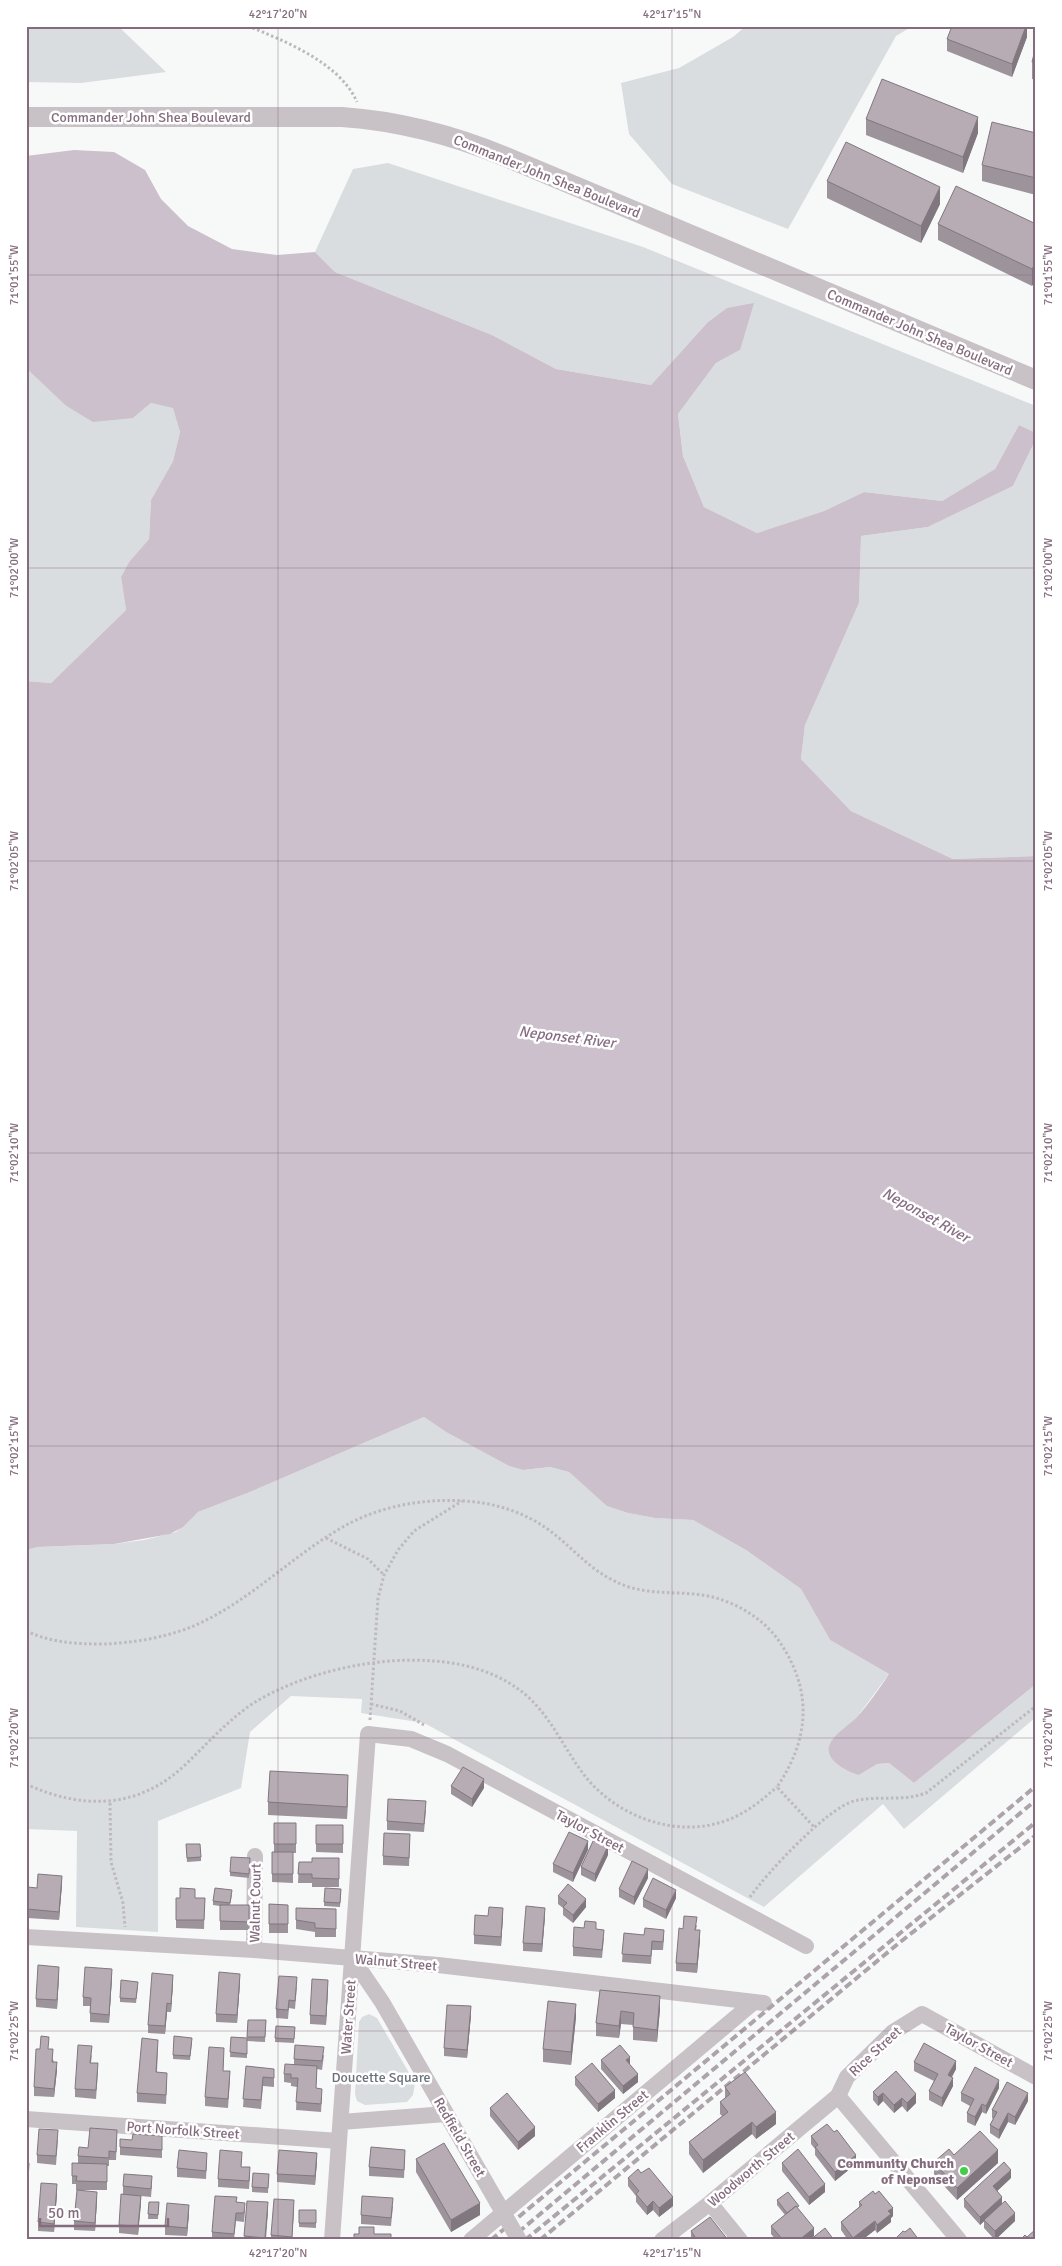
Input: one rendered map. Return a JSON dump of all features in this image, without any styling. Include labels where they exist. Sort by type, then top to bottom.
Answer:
[{"type":"street","name":"Commander John Shea Boulevard","points":[[26,117],[297,117],[364,119],[406,124],[476,144],[1036,380]]},
{"type":"street","name":"Taylor Street","points":[[368,1734],[412,1739],[447,1754],[806,1946]]},
{"type":"street","name":"Water Street","points":[[332,2240],[368,1734]]},
{"type":"street","name":"Walnut Court","points":[[254,1950],[255,1856]]},
{"type":"street","name":"Walnut Street","points":[[26,1937],[254,1950],[438,1965],[759,2003]]},
{"type":"street","name":"Redfield Street","points":[[352,1958],[382,2002],[519,2240]]},
{"type":"street","name":"Franklin Street","points":[[471,2240],[759,2003]]},
{"type":"street","name":"Taylor Street","points":[[922,2014],[1036,2077]]},
{"type":"street","name":"Rice Street","points":[[838,2096],[847,2077],[892,2032],[922,2014]]},
{"type":"street","points":[[838,2096],[959,2240]]},
{"type":"street","name":"Woodworth Street","points":[[662,2240],[710,2203],[838,2096]]},
{"type":"street","points":[[340,2122],[446,2114]]},
{"type":"street","name":"Port Norfolk Street","points":[[26,2119],[339,2141]]},
{"type":"street","points":[[710,2203],[740,2240]]},
{"type":"path","points":[[248,26],[287,42],[337,74],[350,88],[364,119]]},
{"type":"path","points":[[371,1704],[378,1598],[384,1575],[398,1550],[414,1532],[463,1501]]},
{"type":"path","points":[[26,1631],[68,1644],[119,1644],[161,1636],[196,1625],[241,1600],[326,1537],[351,1522],[388,1509],[428,1502],[463,1501],[500,1507],[530,1518],[548,1529],[591,1567],[616,1582],[640,1590],[707,1596],[725,1601],[742,1608],[766,1625],[790,1657],[799,1679],[803,1703],[800,1740],[790,1765],[777,1787],[815,1828]]},
{"type":"path","points":[[326,1537],[368,1559],[384,1575]]},
{"type":"path","points":[[745,1904],[760,1883],[815,1828],[841,1807],[851,1802],[868,1799],[905,1799],[926,1793],[1036,1706]]},
{"type":"path","points":[[110,1802],[110,1862],[123,1903],[125,1930]]},
{"type":"green space","points":[[26,26],[118,26],[166,72],[81,83],[26,82]]},
{"type":"green space","points":[[746,26],[913,26],[896,36],[788,229],[672,184],[629,134],[621,83],[679,68],[733,37]]},
{"type":"green space","points":[[388,163],[643,247],[1036,406],[1036,433],[1019,425],[995,469],[942,501],[864,492],[824,511],[757,533],[704,507],[683,456],[678,414],[716,363],[740,350],[707,323],[651,385],[556,369],[492,335],[335,272],[315,252],[353,169]]},
{"type":"green space","points":[[26,368],[65,405],[133,418],[151,403],[173,407],[180,432],[173,461],[151,500],[149,539],[129,562],[121,577],[126,610],[51,683],[26,681]]},
{"type":"green space","points":[[1036,439],[1036,856],[953,859],[851,811],[801,759],[805,725],[859,603],[861,536],[928,527],[1013,486]]},
{"type":"green space","points":[[424,1417],[446,1432],[509,1466],[523,1470],[550,1467],[569,1472],[608,1506],[628,1513],[655,1518],[693,1520],[746,1550],[801,1589],[830,1640],[889,1674],[857,1717],[846,1728],[859,1775],[877,1764],[889,1763],[914,1783],[1036,1684],[1036,1717],[904,1829],[883,1804],[764,1907],[424,1723],[361,1713],[362,1699],[291,1696],[250,1732],[241,1788],[158,1821],[158,1932],[76,1927],[77,1831],[26,1829],[26,1550],[38,1547],[114,1544],[144,1540],[176,1532],[198,1512],[250,1492]]},
{"type":"green space","name":"Doucette Square","points":[[369,2014],[377,2018],[415,2083],[413,2095],[407,2102],[365,2105],[357,2101],[355,2094],[359,2022],[362,2017]]},
{"type":"water","name":"Neponset River","points":[[74,150],[114,152],[145,170],[161,199],[188,226],[232,249],[277,255],[315,252],[335,272],[492,335],[556,369],[651,385],[707,323],[727,308],[754,303],[740,350],[716,363],[678,414],[683,456],[704,507],[757,533],[824,511],[864,492],[942,501],[995,469],[1019,425],[1036,433],[1036,439],[1013,486],[928,527],[861,536],[859,603],[805,725],[801,759],[851,811],[953,859],[1036,856],[1036,1684],[914,1783],[889,1763],[877,1764],[859,1775],[841,1767],[831,1757],[829,1746],[833,1739],[860,1713],[889,1674],[830,1640],[801,1589],[746,1550],[693,1520],[655,1518],[628,1513],[607,1506],[569,1472],[550,1467],[523,1470],[509,1466],[446,1432],[424,1417],[250,1492],[198,1512],[183,1527],[170,1534],[114,1544],[38,1547],[26,1550],[26,681],[51,683],[126,610],[121,577],[129,562],[149,539],[151,500],[173,461],[180,432],[173,408],[151,403],[133,418],[93,422],[65,405],[26,368],[26,156]]},
{"type":"building","points":[[952,26],[1026,26],[1012,64],[947,39]]},
{"type":"building","points":[[1036,46],[1036,63],[1032,62]]},
{"type":"building","points":[[882,79],[978,117],[963,157],[866,119]]},
{"type":"building","points":[[992,122],[1036,133],[1036,178],[982,165]]},
{"type":"building","points":[[846,142],[940,187],[921,226],[827,181]]},
{"type":"building","points":[[956,186],[1036,224],[1036,262],[1032,269],[938,224]]},
{"type":"building","points":[[463,1767],[484,1779],[472,1799],[451,1786]]},
{"type":"building","points":[[270,1771],[348,1775],[347,1807],[268,1802]]},
{"type":"building","points":[[388,1799],[426,1801],[424,1824],[387,1821]]},
{"type":"building","points":[[274,1823],[296,1823],[296,1844],[274,1844]]},
{"type":"building","points":[[316,1825],[343,1825],[343,1844],[316,1844]]},
{"type":"building","points":[[569,1832],[588,1841],[573,1873],[553,1864]]},
{"type":"building","points":[[384,1833],[410,1834],[409,1858],[383,1856]]},
{"type":"building","points":[[594,1839],[608,1846],[595,1874],[581,1867]]},
{"type":"building","points":[[186,1844],[200,1844],[201,1857],[187,1858]]},
{"type":"building","points":[[272,1852],[293,1852],[293,1874],[272,1874]]},
{"type":"building","points":[[231,1857],[250,1858],[249,1874],[230,1872]]},
{"type":"building","points":[[312,1858],[339,1858],[339,1879],[312,1878],[312,1874],[298,1874],[299,1862],[312,1862]]},
{"type":"building","points":[[632,1861],[648,1869],[634,1897],[619,1889]]},
{"type":"building","points":[[38,1874],[62,1876],[59,1912],[27,1909],[28,1887],[37,1888]]},
{"type":"building","points":[[653,1878],[676,1890],[666,1910],[643,1899]]},
{"type":"building","points":[[568,1884],[586,1899],[573,1915],[563,1907],[567,1903],[558,1896]]},
{"type":"building","points":[[180,1888],[195,1889],[195,1898],[205,1898],[204,1920],[176,1920],[176,1898],[180,1898]]},
{"type":"building","points":[[215,1888],[232,1890],[230,1903],[213,1901]]},
{"type":"building","points":[[325,1888],[341,1889],[340,1903],[324,1902]]},
{"type":"building","points":[[269,1904],[288,1905],[288,1924],[269,1924]]},
{"type":"building","points":[[220,1905],[249,1905],[249,1922],[220,1921]]},
{"type":"building","points":[[526,1906],[545,1908],[542,1944],[523,1943]]},
{"type":"building","points":[[489,1907],[503,1908],[501,1937],[474,1935],[475,1915],[488,1916]]},
{"type":"building","points":[[296,1908],[336,1909],[336,1929],[315,1928],[315,1923],[296,1920]]},
{"type":"building","points":[[684,1916],[697,1917],[695,1930],[700,1930],[697,1964],[676,1963],[679,1928],[683,1929]]},
{"type":"building","points":[[585,1921],[596,1922],[596,1929],[604,1930],[602,1950],[573,1947],[574,1927],[584,1928]]},
{"type":"building","points":[[645,1928],[664,1930],[663,1942],[652,1941],[651,1956],[622,1954],[624,1933],[644,1935]]},
{"type":"building","points":[[38,1965],[59,1967],[57,2000],[36,1999]]},
{"type":"building","points":[[85,1967],[112,1969],[109,2015],[90,2013],[91,1998],[83,1997]]},
{"type":"building","points":[[219,1972],[240,1974],[237,2015],[216,2014]]},
{"type":"building","points":[[152,1973],[173,1975],[171,2004],[167,2003],[165,2026],[148,2025]]},
{"type":"building","points":[[279,1976],[297,1977],[295,2001],[289,2000],[288,2010],[276,2009]]},
{"type":"building","points":[[312,1979],[328,1980],[326,2016],[310,2015]]},
{"type":"building","points":[[121,1980],[138,1982],[136,1999],[120,1998]]},
{"type":"building","points":[[600,1990],[660,1996],[657,2030],[633,2027],[634,2013],[621,2011],[619,2026],[596,2023]]},
{"type":"building","points":[[548,2001],[576,2004],[571,2052],[543,2049]]},
{"type":"building","points":[[447,2005],[471,2006],[467,2050],[444,2048]]},
{"type":"building","points":[[248,2020],[266,2020],[265,2037],[247,2037]]},
{"type":"building","points":[[276,2026],[295,2027],[294,2039],[275,2038]]},
{"type":"building","points":[[41,2036],[49,2037],[48,2049],[53,2049],[52,2062],[57,2062],[54,2089],[34,2087],[36,2049],[40,2049]]},
{"type":"building","points":[[174,2036],[192,2038],[190,2056],[173,2055]]},
{"type":"building","points":[[231,2037],[247,2038],[247,2054],[230,2052]]},
{"type":"building","points":[[142,2038],[158,2040],[156,2072],[167,2073],[166,2095],[137,2093]]},
{"type":"building","points":[[924,2043],[956,2061],[948,2075],[953,2078],[942,2098],[929,2091],[938,2074],[914,2062]]},
{"type":"building","points":[[78,2045],[92,2046],[90,2063],[98,2063],[96,2090],[75,2089]]},
{"type":"building","points":[[295,2045],[324,2047],[322,2061],[294,2059]]},
{"type":"building","points":[[620,2045],[630,2057],[626,2060],[638,2074],[623,2086],[601,2060]]},
{"type":"building","points":[[209,2047],[224,2048],[223,2071],[230,2071],[228,2099],[205,2097]]},
{"type":"building","points":[[592,2063],[615,2090],[598,2104],[575,2077]]},
{"type":"building","points":[[285,2064],[317,2066],[316,2088],[322,2089],[321,2104],[296,2102],[298,2078],[291,2078],[291,2074],[284,2074]]},
{"type":"building","points":[[246,2066],[274,2069],[274,2078],[263,2077],[261,2100],[243,2099]]},
{"type":"building","points":[[975,2067],[999,2080],[986,2106],[982,2104],[975,2117],[967,2113],[974,2099],[961,2093]]},
{"type":"building","points":[[896,2071],[916,2094],[907,2103],[902,2098],[894,2105],[883,2093],[878,2097],[873,2092]]},
{"type":"building","points":[[745,2072],[776,2112],[756,2127],[752,2122],[703,2160],[689,2142],[728,2112],[720,2102],[730,2094],[725,2087]]},
{"type":"building","points":[[1007,2082],[1028,2093],[1015,2117],[1008,2113],[999,2130],[990,2125],[997,2112],[992,2110]]},
{"type":"building","points":[[507,2093],[535,2127],[518,2142],[490,2108]]},
{"type":"building","points":[[827,2124],[834,2132],[837,2130],[856,2155],[835,2172],[815,2147],[818,2145],[811,2136]]},
{"type":"building","points":[[90,2128],[117,2130],[116,2152],[109,2151],[109,2158],[78,2156],[79,2147],[88,2148]]},
{"type":"building","points":[[39,2129],[58,2130],[56,2156],[37,2155]]},
{"type":"building","points":[[980,2131],[998,2150],[957,2188],[934,2162],[949,2149],[954,2155]]},
{"type":"building","points":[[133,2134],[162,2136],[162,2150],[120,2147],[120,2139],[132,2140]]},
{"type":"building","points":[[444,2143],[480,2203],[451,2220],[416,2159]]},
{"type":"building","points":[[371,2147],[405,2150],[404,2170],[369,2167]]},
{"type":"building","points":[[798,2149],[825,2184],[809,2197],[782,2163]]},
{"type":"building","points":[[179,2150],[207,2153],[206,2171],[177,2168]]},
{"type":"building","points":[[220,2150],[242,2152],[241,2167],[250,2167],[249,2181],[218,2179]]},
{"type":"building","points":[[279,2150],[317,2153],[315,2176],[277,2174]]},
{"type":"building","points":[[1004,2162],[1011,2170],[993,2186],[1002,2197],[980,2217],[964,2199]]},
{"type":"building","points":[[26,2163],[29,2163],[28,2180],[26,2179]]},
{"type":"building","points":[[72,2163],[107,2164],[107,2182],[76,2181],[77,2176],[72,2176]]},
{"type":"building","points":[[649,2168],[673,2197],[659,2208],[653,2201],[647,2207],[636,2194],[639,2191],[628,2178],[638,2169],[641,2173]]},
{"type":"building","points":[[253,2173],[269,2174],[268,2188],[252,2187]]},
{"type":"building","points":[[124,2174],[152,2176],[151,2189],[123,2186]]},
{"type":"building","points":[[41,2183],[57,2184],[54,2224],[38,2222]]},
{"type":"building","points":[[77,2190],[97,2192],[95,2223],[74,2221]]},
{"type":"building","points":[[873,2191],[875,2194],[879,2191],[893,2208],[888,2211],[891,2214],[877,2225],[875,2221],[853,2238],[841,2222],[862,2205],[859,2202]]},
{"type":"building","points":[[788,2192],[799,2206],[796,2206],[787,2213],[777,2200]]},
{"type":"building","points":[[121,2194],[141,2196],[138,2226],[119,2225]]},
{"type":"building","points":[[215,2196],[237,2197],[236,2202],[245,2203],[244,2213],[236,2213],[234,2234],[212,2232]]},
{"type":"building","points":[[362,2196],[393,2198],[391,2218],[361,2215]]},
{"type":"building","points":[[274,2199],[294,2200],[292,2237],[271,2235]]},
{"type":"building","points":[[247,2201],[268,2202],[265,2238],[244,2236]]},
{"type":"building","points":[[1005,2201],[1015,2213],[995,2231],[984,2220]]},
{"type":"building","points":[[149,2202],[159,2202],[158,2215],[148,2214]]},
{"type":"building","points":[[167,2203],[189,2205],[187,2228],[165,2226]]},
{"type":"building","points":[[796,2206],[814,2228],[799,2240],[783,2240],[771,2226]]},
{"type":"building","points":[[299,2210],[316,2210],[316,2223],[299,2223]]},
{"type":"building","points":[[710,2217],[728,2240],[697,2240],[691,2231]]},
{"type":"building","points":[[359,2227],[374,2227],[374,2234],[391,2234],[391,2240],[354,2240],[354,2234],[359,2234]]},
{"type":"building","points":[[825,2228],[834,2240],[810,2240]]},
{"type":"building","points":[[910,2228],[919,2240],[894,2240],[903,2231],[905,2232]]},
{"type":"building","points":[[1036,2229],[1036,2240],[1020,2240],[1025,2235],[1027,2237]]},
{"type":"railway","points":[[491,2240],[1036,1786]]},
{"type":"railway","points":[[509,2240],[1036,1800]]},
{"type":"railway","points":[[525,2240],[1036,1822]]},
{"type":"railway","points":[[540,2240],[899,1943],[1036,1835]]},
{"type":"place","name":"Community Church of Neponset","points":[[964,2171]]}]
